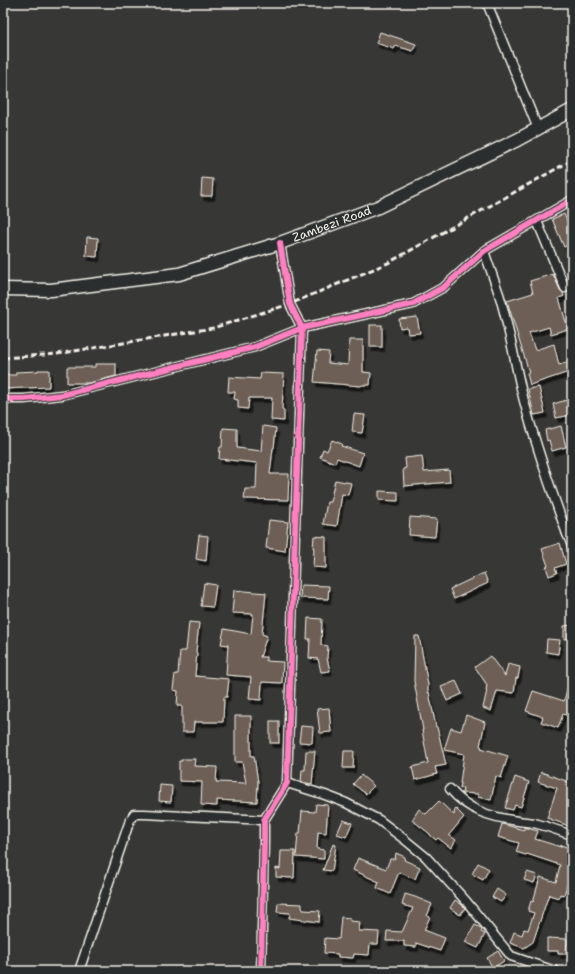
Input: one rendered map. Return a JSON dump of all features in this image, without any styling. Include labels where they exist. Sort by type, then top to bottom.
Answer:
[{"type":"main road","name":"Zambezi Road","points":[[3,289],[51,290],[179,274],[280,243],[378,207],[538,129],[572,110]]},
{"type":"street","points":[[487,3],[538,129]]},
{"type":"street","points":[[3,399],[24,399],[62,395],[255,347],[302,328],[413,304],[444,287],[484,251],[572,200]]},
{"type":"street","points":[[537,221],[565,288]]},
{"type":"street","points":[[261,971],[264,820],[287,783],[302,328],[290,304],[280,243]]},
{"type":"street","points":[[484,251],[499,295],[531,425],[556,502],[570,532],[572,546]]},
{"type":"street","points":[[287,783],[346,803],[379,820],[426,857],[475,911],[511,956],[555,971]]},
{"type":"street","points":[[450,789],[464,803],[475,810],[503,819],[545,826],[572,835]]},
{"type":"street","points":[[79,971],[130,820],[134,814],[264,820]]},
{"type":"building","points":[[380,32],[416,44],[413,51],[396,46],[394,49],[376,43]]},
{"type":"building","points":[[202,178],[213,179],[212,196],[201,196]]},
{"type":"building","points":[[564,214],[572,233],[572,244],[564,247],[552,219]]},
{"type":"building","points":[[87,237],[98,238],[97,257],[86,256]]},
{"type":"building","points":[[553,274],[564,296],[559,298],[568,329],[551,334],[549,327],[529,333],[535,350],[554,344],[559,365],[569,362],[572,371],[530,385],[527,373],[529,372],[507,301],[533,293],[530,281]]},
{"type":"building","points":[[417,317],[420,333],[408,334],[407,327],[400,328],[399,319]]},
{"type":"building","points":[[370,325],[382,325],[382,347],[370,347]]},
{"type":"building","points":[[349,340],[363,340],[363,372],[371,373],[370,385],[361,386],[314,382],[317,351],[329,352],[328,363],[348,365]]},
{"type":"building","points":[[95,364],[116,364],[116,376],[89,383],[67,383],[67,367],[95,367]]},
{"type":"building","points":[[49,370],[49,387],[3,389],[3,375],[16,375],[16,372]]},
{"type":"building","points":[[261,373],[284,374],[282,409],[284,410],[284,421],[271,420],[272,398],[249,398],[248,409],[238,408],[238,400],[234,399],[235,392],[228,392],[229,377],[260,379]]},
{"type":"building","points":[[539,387],[545,413],[534,415],[528,389]]},
{"type":"building","points":[[567,400],[571,415],[556,418],[553,404]]},
{"type":"building","points":[[354,414],[365,415],[362,433],[352,432]]},
{"type":"building","points":[[263,426],[276,428],[270,474],[289,474],[288,500],[244,499],[245,489],[256,489],[257,463],[219,459],[220,447],[222,447],[223,428],[237,429],[237,448],[261,451]]},
{"type":"building","points":[[561,426],[566,447],[552,451],[549,440],[547,441],[545,430]]},
{"type":"building","points":[[332,440],[342,444],[341,446],[363,453],[359,466],[337,458],[335,463],[320,457],[323,449],[327,451]]},
{"type":"building","points":[[422,456],[424,472],[449,470],[450,482],[404,486],[403,469],[406,468],[405,458]]},
{"type":"building","points":[[335,480],[351,483],[348,495],[342,494],[337,526],[323,524],[327,502],[330,502]]},
{"type":"building","points":[[379,491],[398,492],[398,501],[379,500]]},
{"type":"building","points":[[410,517],[437,519],[435,537],[409,535]]},
{"type":"building","points":[[269,520],[288,522],[285,551],[266,548]]},
{"type":"building","points":[[199,535],[208,536],[206,561],[196,559]]},
{"type":"building","points":[[314,536],[326,537],[326,568],[313,567]]},
{"type":"building","points":[[560,543],[566,564],[555,568],[557,573],[549,576],[546,567],[548,566],[542,549]]},
{"type":"building","points":[[484,573],[488,583],[454,599],[450,589]]},
{"type":"building","points":[[204,583],[216,585],[213,607],[201,606]]},
{"type":"building","points":[[301,585],[329,586],[328,599],[300,598]]},
{"type":"building","points":[[234,590],[266,593],[262,634],[267,636],[260,657],[266,657],[266,661],[283,662],[282,683],[262,682],[261,700],[249,699],[251,677],[226,675],[228,645],[221,644],[224,629],[251,634],[253,614],[232,613]]},
{"type":"building","points":[[308,618],[322,619],[321,645],[328,646],[327,658],[330,671],[321,672],[318,659],[309,658],[310,639],[307,639]]},
{"type":"building","points":[[189,622],[199,623],[195,676],[229,679],[227,697],[224,697],[223,722],[194,722],[193,732],[182,732],[182,706],[177,706],[178,691],[173,690],[175,674],[178,674],[180,651],[186,651]]},
{"type":"building","points":[[572,625],[572,638],[564,639],[564,626]]},
{"type":"building","points":[[415,636],[419,636],[428,685],[428,693],[429,692],[446,765],[435,767],[437,774],[415,780],[412,767],[428,763],[414,681]]},
{"type":"building","points":[[547,639],[560,640],[558,654],[546,652]]},
{"type":"building","points":[[490,656],[505,676],[508,664],[520,667],[518,678],[516,678],[514,693],[497,691],[491,711],[483,708],[487,685],[475,667]]},
{"type":"building","points":[[456,681],[462,694],[447,701],[441,687]]},
{"type":"building","points":[[569,681],[572,682],[572,717],[563,714],[558,728],[541,722],[543,717],[526,711],[533,691],[564,701]]},
{"type":"building","points":[[329,708],[331,732],[320,733],[317,709]]},
{"type":"building","points":[[466,715],[485,722],[480,746],[482,747],[481,748],[508,756],[501,778],[496,776],[491,800],[478,797],[478,794],[462,793],[463,788],[460,788],[460,783],[464,754],[444,750],[451,728],[461,731]]},
{"type":"building","points":[[235,716],[251,716],[251,756],[254,756],[258,782],[257,802],[217,800],[217,806],[201,805],[202,782],[179,781],[179,761],[182,761],[182,759],[195,759],[194,766],[217,767],[216,782],[246,783],[242,762],[235,762]]},
{"type":"building","points":[[270,721],[279,721],[279,743],[270,743]]},
{"type":"building","points":[[301,726],[313,727],[312,743],[299,742]]},
{"type":"building","points":[[306,751],[315,751],[312,784],[301,782],[302,770],[305,770]]},
{"type":"building","points":[[344,751],[354,751],[353,768],[343,768]]},
{"type":"building","points":[[541,772],[572,783],[572,827],[547,818],[557,788],[538,782]]},
{"type":"building","points":[[361,775],[374,786],[366,794],[353,784]]},
{"type":"building","points":[[515,777],[529,782],[521,807],[515,805],[513,810],[505,808]]},
{"type":"building","points":[[160,785],[172,786],[171,802],[159,801]]},
{"type":"building","points":[[439,801],[454,815],[455,808],[464,817],[449,835],[456,840],[451,848],[438,838],[436,840],[412,820],[419,809],[426,814]]},
{"type":"building","points":[[316,804],[328,805],[326,833],[318,832],[317,849],[324,850],[324,859],[296,857],[302,811],[315,812]]},
{"type":"building","points":[[343,820],[352,823],[346,837],[337,834]]},
{"type":"building","points":[[502,824],[524,830],[524,827],[538,831],[535,839],[572,849],[572,858],[568,869],[572,870],[572,876],[570,882],[568,882],[564,895],[560,894],[559,898],[549,894],[533,942],[524,948],[510,943],[514,932],[522,935],[524,929],[528,930],[534,913],[528,911],[531,901],[533,902],[540,877],[556,882],[560,865],[516,852],[519,843],[498,837]]},
{"type":"building","points":[[333,844],[336,845],[332,871],[323,870]]},
{"type":"building","points":[[281,851],[295,851],[294,878],[276,877],[276,868],[280,869]]},
{"type":"building","points":[[396,853],[405,857],[404,860],[420,867],[415,879],[399,872],[390,894],[377,888],[379,882],[353,870],[358,858],[386,869],[390,859],[395,859]]},
{"type":"building","points":[[478,863],[489,869],[483,880],[472,874]]},
{"type":"building","points":[[527,872],[537,875],[534,883],[524,880]]},
{"type":"building","points":[[497,889],[506,895],[501,902],[492,897]]},
{"type":"building","points":[[405,894],[432,904],[427,916],[430,917],[424,930],[445,938],[440,951],[416,943],[416,947],[404,946],[404,941],[386,941],[387,931],[402,932],[413,908],[402,905]]},
{"type":"building","points":[[455,900],[465,908],[460,915],[450,908]]},
{"type":"building","points":[[278,903],[302,904],[303,910],[320,911],[319,922],[289,918],[290,913],[277,912]]},
{"type":"building","points":[[341,917],[350,918],[350,921],[360,922],[359,931],[379,932],[378,944],[370,944],[369,955],[354,954],[353,958],[338,957],[338,954],[324,953],[325,938],[339,939]]},
{"type":"building","points":[[475,925],[481,928],[481,932],[485,934],[478,948],[465,942]]},
{"type":"building","points":[[547,938],[567,939],[566,954],[558,954],[558,951],[547,951]]},
{"type":"building","points":[[498,951],[504,961],[493,968],[487,958]]},
{"type":"railway","points":[[3,358],[57,354],[213,328],[290,304],[388,263],[572,160]]},
{"type":"cycle path","points":[[3,399],[24,399],[62,395],[255,347],[302,328],[413,304],[444,287],[484,251],[572,200]]},
{"type":"cycle path","points":[[261,971],[264,820],[287,783],[302,328],[290,304],[280,243]]}]
